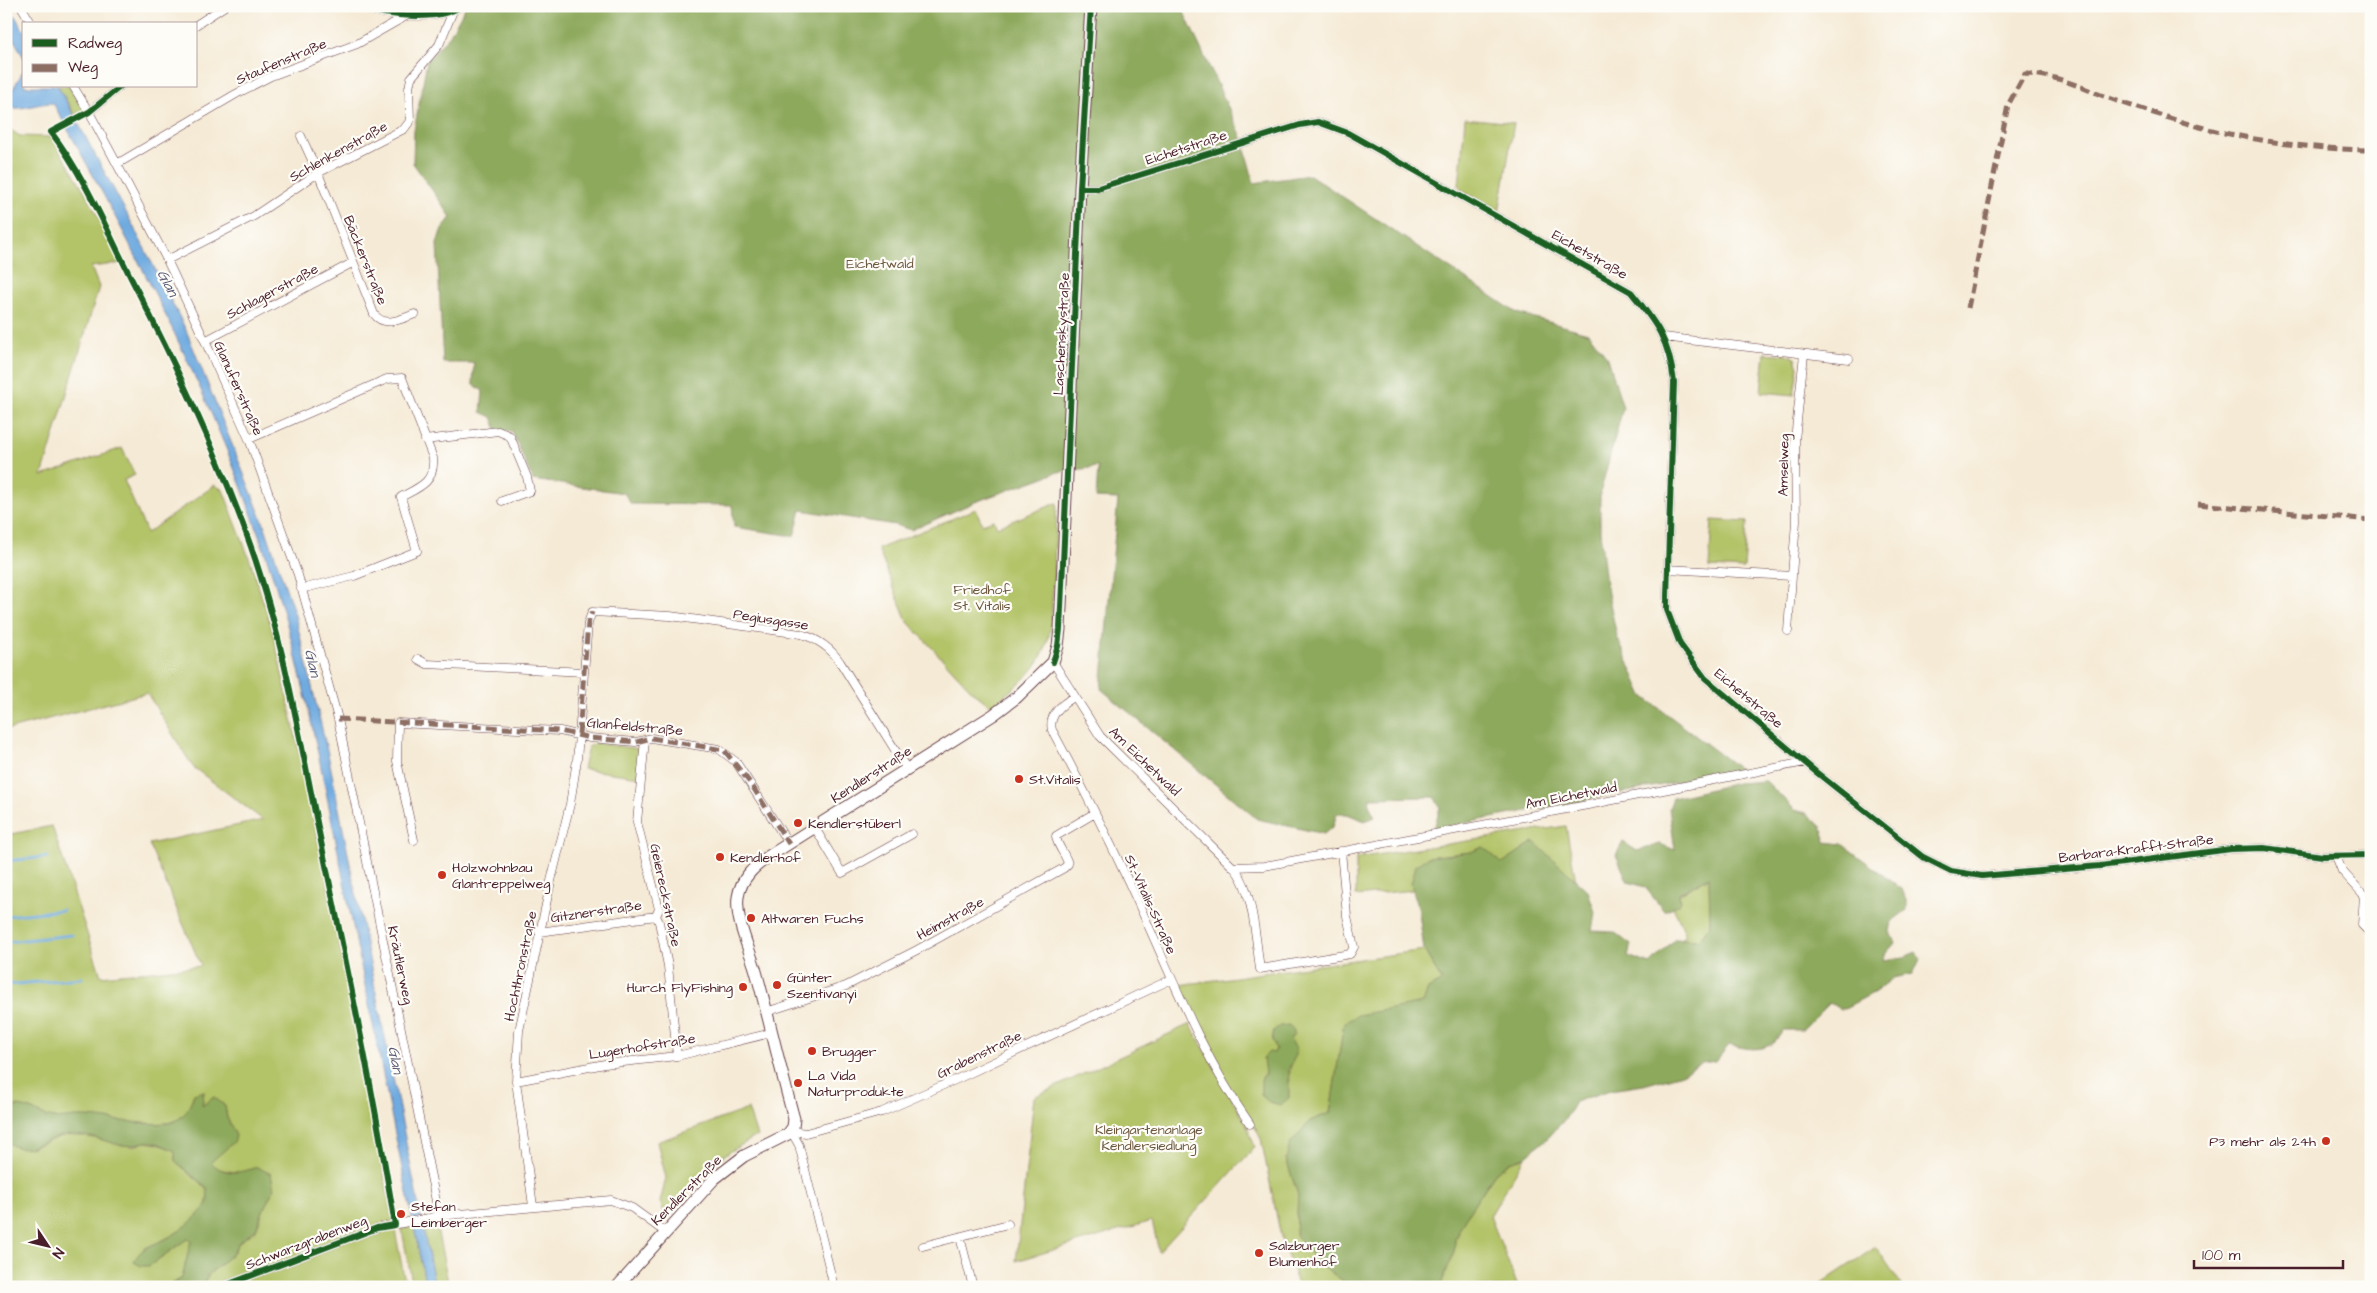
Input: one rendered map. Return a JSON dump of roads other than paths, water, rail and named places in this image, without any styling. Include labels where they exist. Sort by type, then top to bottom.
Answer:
[{"type":"street","points":[[21,6],[31,22]]},
{"type":"street","points":[[198,24],[224,6]]},
{"type":"street","points":[[359,6],[377,13],[406,16],[454,11],[461,6]]},
{"type":"street","name":"Laschenskystraße","points":[[1053,662],[1058,646],[1060,629],[1080,188],[1091,6]]},
{"type":"street","name":"Schlenkenstraße","points":[[167,260],[254,216],[318,173],[404,129],[410,121],[409,88],[411,78],[440,45],[454,11]]},
{"type":"street","name":"Staufenstraße","points":[[117,164],[236,94],[271,76],[357,44],[406,16]]},
{"type":"street","name":"Glanuferstraße","points":[[74,88],[90,112],[167,260],[249,439],[298,575],[338,719]]},
{"type":"street","points":[[90,112],[119,88]]},
{"type":"street","name":"Eichetstraße","points":[[1080,188],[1098,188],[1300,125],[1318,122],[1348,133],[1631,292],[1651,317],[1663,337],[1671,356],[1674,382],[1666,569],[1667,610],[1680,644],[1705,678],[1805,762],[1910,846]]},
{"type":"street","name":"Bäckerstraße","points":[[300,136],[318,173],[352,263],[377,318],[387,323],[415,314]]},
{"type":"street","name":"Schlagerstraße","points":[[205,341],[352,263]]},
{"type":"street","points":[[1663,337],[1849,359]]},
{"type":"street","name":"Amselweg","points":[[1788,631],[1796,521],[1795,440],[1804,354]]},
{"type":"street","points":[[249,439],[387,378],[402,378],[433,458],[434,470],[430,478],[401,497],[418,551],[354,576],[301,589]]},
{"type":"street","points":[[425,440],[498,432],[510,436],[527,477],[530,491],[502,501]]},
{"type":"street","points":[[1666,569],[1792,576]]},
{"type":"street","name":"Glanfeldstraße","points":[[578,734],[588,622],[592,612]]},
{"type":"street","name":"Pegiusgasse","points":[[592,612],[670,616],[801,634],[816,639],[833,652],[840,662],[907,769]]},
{"type":"street","points":[[418,659],[427,664],[584,672]]},
{"type":"street","name":"Am Eichetwald","points":[[1053,662],[1100,736],[1233,867],[1243,880],[1255,932],[1260,969],[1350,954],[1354,947],[1347,916],[1341,851]]},
{"type":"street","name":"Kendlerstraße","points":[[834,1287],[799,1145],[791,1131],[794,1119],[738,909],[738,897],[750,871],[1003,707],[1044,673],[1053,662]]},
{"type":"street","name":"St.-Vitalis-Straße","points":[[1074,696],[1055,713],[1052,720],[1052,728],[1095,813],[1172,979],[1226,1089],[1250,1124]]},
{"type":"street","name":"Kräutlerweg","points":[[338,719],[436,1217]]},
{"type":"street","name":"Glanfeldstraße","points":[[414,840],[397,760],[398,723],[560,731],[590,738],[636,742],[651,738],[724,750],[751,784],[789,844]]},
{"type":"street","name":"Hochthronstraße","points":[[533,1206],[516,1081],[519,1031],[539,932],[570,804],[578,734]]},
{"type":"street","name":"Geiereckstraße","points":[[645,740],[637,822],[659,909],[656,916],[668,966],[677,1056]]},
{"type":"street","name":"Am Eichetwald","points":[[1233,867],[1264,866],[1805,762]]},
{"type":"street","name":"Heimstraße","points":[[766,1012],[853,982],[917,950],[1064,868],[1068,864],[1068,860],[1056,842],[1056,836],[1095,813]]},
{"type":"street","points":[[814,828],[842,873],[912,834]]},
{"type":"street","name":"Barbara-Krafft-Straße","points":[[1910,846],[1932,862],[1951,871],[1982,876],[2066,870],[2239,849],[2264,848],[2312,855],[2371,855]]},
{"type":"street","points":[[2336,856],[2342,871],[2364,895],[2362,925],[2371,934]]},
{"type":"street","name":"Gitznerstraße","points":[[539,932],[656,916]]},
{"type":"street","name":"Grabenstraße","points":[[791,1131],[806,1133],[882,1112],[1172,979]]},
{"type":"street","name":"Lugerhofstraße","points":[[516,1081],[605,1064],[677,1056],[771,1033]]},
{"type":"street","name":"Kendlerstraße","points":[[617,1287],[698,1195],[730,1166],[791,1131]]},
{"type":"street","points":[[436,1217],[533,1206],[611,1200],[632,1208],[665,1232]]},
{"type":"street","name":"Schwarzgrabenweg","points":[[221,1287],[377,1228],[436,1217]]},
{"type":"street","points":[[923,1246],[1008,1224]]},
{"type":"street","points":[[960,1237],[973,1287]]},
{"type":"water","points":[[6,6],[9,6],[22,28],[22,54],[6,25]]},
{"type":"water","points":[[22,73],[22,88],[59,88],[126,212],[186,330],[264,524],[295,615],[328,754],[435,1287],[426,1287],[325,785],[294,650],[264,550],[240,483],[184,353],[153,290],[53,103],[13,108],[8,97]]},
{"type":"waterway","points":[[6,861],[48,857]]},
{"type":"waterway","points":[[6,916],[63,910]]},
{"type":"waterway","points":[[6,942],[72,935]]},
{"type":"waterway","points":[[6,985],[82,978]]},
{"type":"place","name":"St.Vitalis","points":[[1019,779]]},
{"type":"place","name":"Kendlerstüberl","points":[[798,823]]},
{"type":"place","name":"Kendlerhof","points":[[720,857]]},
{"type":"place","name":"Holzwohnbau Glantreppelweg","points":[[442,875]]},
{"type":"place","name":"Altwaren Fuchs","points":[[751,918]]},
{"type":"place","name":"Günter Szentivanyi","points":[[777,985]]},
{"type":"place","name":"Hurch FlyFishing","points":[[743,987]]},
{"type":"place","name":"Brugger","points":[[812,1051]]},
{"type":"place","name":"La Vida Naturprodukte","points":[[798,1083]]},
{"type":"place","name":"P3 mehr als 24h","points":[[2326,1141]]},
{"type":"place","name":"Stefan Leimberger","points":[[401,1214]]},
{"type":"place","name":"Salzburger Blumenhof","points":[[1259,1253]]},
{"type":"park label","name":"Eichetwald","points":[[880,263]]},
{"type":"park label","name":"Friedhof St. Vitalis","points":[[982,598]]},
{"type":"park label","name":"Kleingartenanlage Kendlersiedlung","points":[[1149,1138]]},
{"type":"water label","name":"Glan","points":[[168,283]]},
{"type":"water label","name":"Glan","points":[[313,663]]},
{"type":"water label","name":"Glan","points":[[396,1060]]}]
